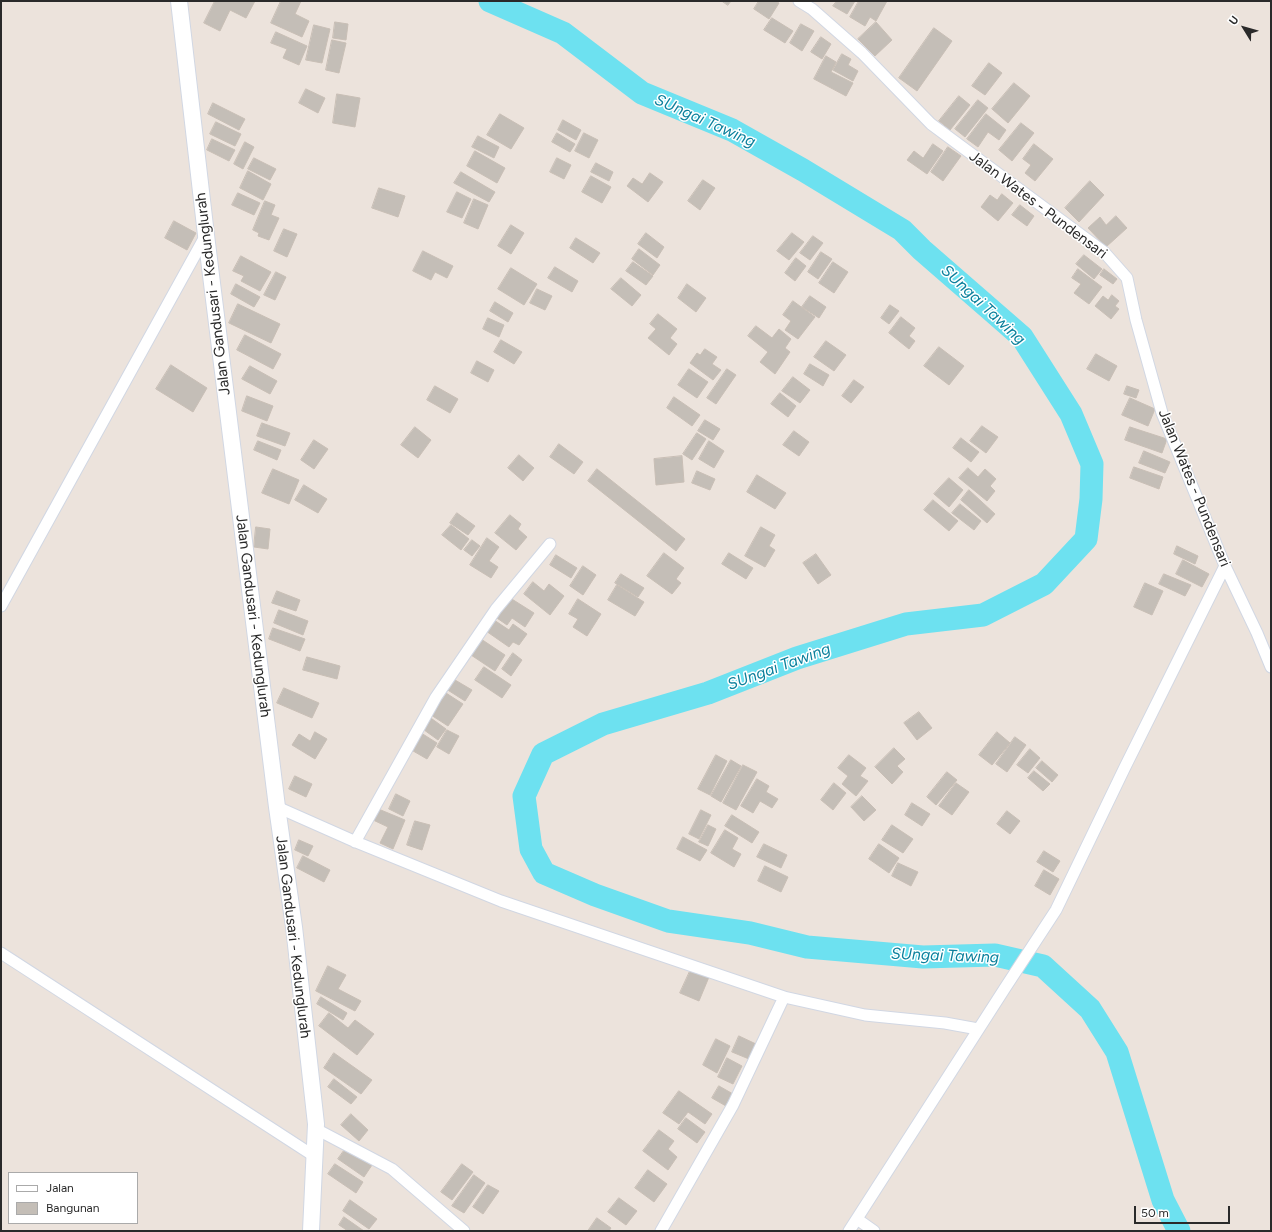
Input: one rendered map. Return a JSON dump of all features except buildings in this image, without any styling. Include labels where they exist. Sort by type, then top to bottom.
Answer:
[{"type":"street","name":"Jalan Gandusari - Kedunglurah","points":[[179,1],[276,807],[294,927],[316,1129],[311,1231]]},
{"type":"street","name":"Jalan Wates - Pundensari","points":[[799,1],[812,10],[862,53],[931,124],[1104,252],[1126,278],[1162,413],[1225,566],[1258,633],[1271,667]]},
{"type":"street","points":[[1,606],[206,235]]},
{"type":"street","points":[[356,842],[436,697],[496,609],[550,544]]},
{"type":"street","points":[[849,1231],[1056,910],[1225,566]]},
{"type":"street","points":[[276,807],[356,842],[501,901],[784,997],[865,1015],[945,1023],[978,1030]]},
{"type":"street","points":[[1,953],[314,1156]]},
{"type":"street","points":[[661,1231],[733,1104],[784,997]]},
{"type":"street","points":[[316,1129],[392,1169],[464,1231]]},
{"type":"street","points":[[857,1219],[874,1231]]},
{"type":"waterway","name":"SUngai Tawing","points":[[490,1],[563,33],[642,93],[732,130],[803,170],[902,230],[922,250],[1022,337],[1071,414],[1092,464],[1091,499],[1086,539],[1044,584],[983,615],[906,624],[797,658],[708,693],[603,724],[543,754],[524,796],[531,849],[544,873],[595,895],[668,921],[750,933],[807,947],[923,957],[995,955],[1043,966],[1090,1009],[1117,1052],[1163,1200],[1179,1231]]}]
